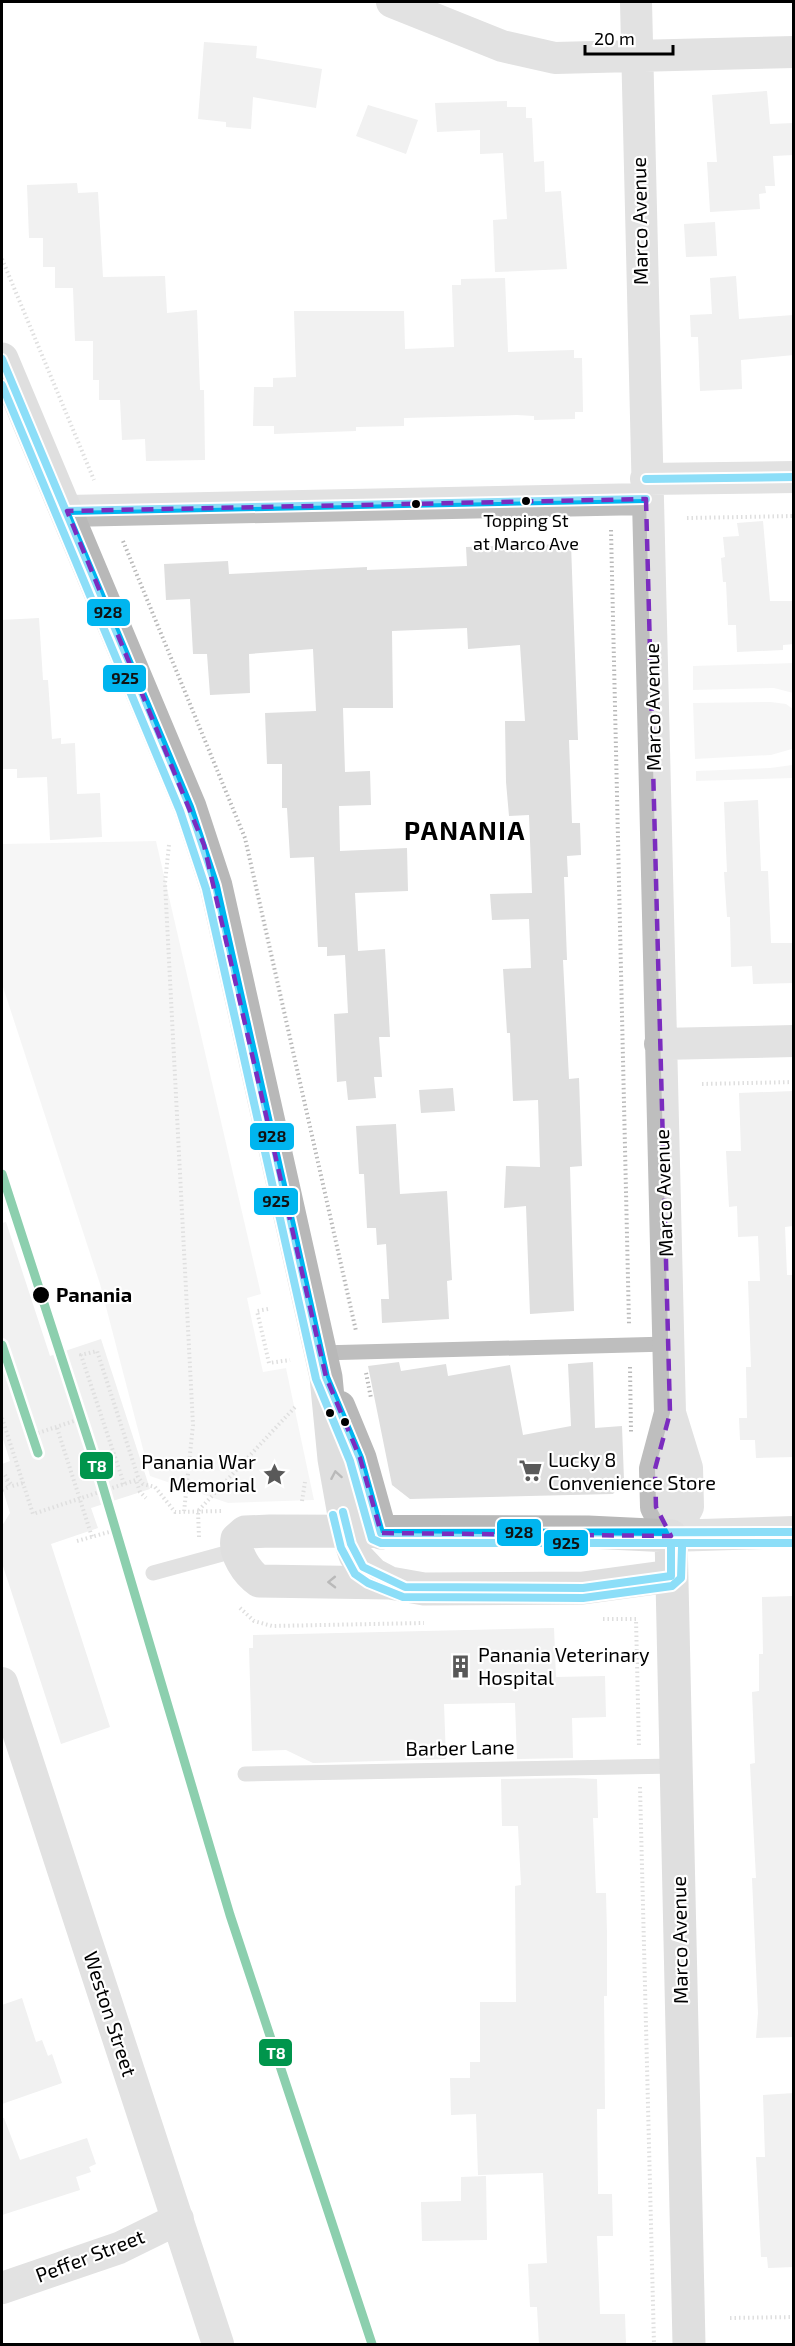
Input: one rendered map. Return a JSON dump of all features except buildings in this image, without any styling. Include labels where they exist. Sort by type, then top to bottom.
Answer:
[{"type":"street","points":[[392,2],[502,46],[555,58],[794,52]]},
{"type":"street","name":"Marco Avenue","points":[[636,2],[670,1413],[687,1468],[688,1507],[671,1536],[671,1576],[689,2344]]},
{"type":"street","points":[[2,359],[190,807],[216,886],[323,1365],[340,1532],[363,1567],[390,1583]]},
{"type":"street","points":[[67,511],[609,500],[646,489],[794,477]]},
{"type":"street","points":[[660,1044],[794,1041]]},
{"type":"street","points":[[323,1365],[360,1458],[381,1533]]},
{"type":"street","points":[[671,1576],[583,1588],[424,1589],[390,1583],[267,1582],[253,1577],[237,1550],[237,1539],[245,1532],[626,1533],[671,1536],[794,1532]]},
{"type":"street","points":[[626,1533],[628,1581]]},
{"type":"street","name":"Weston Street","points":[[2,1683],[218,2344]]},
{"type":"street","name":"Peffer Street","points":[[2,2288],[119,2248],[177,2219]]},
{"type":"lane","points":[[323,1365],[361,1352],[668,1344]]},
{"type":"lane","points":[[153,1573],[237,1550]]},
{"type":"lane","name":"Barber Lane","points":[[245,1774],[676,1766]]},
{"type":"path","points":[[2,259],[97,485]]},
{"type":"path","points":[[609,500],[632,1435]]},
{"type":"path","points":[[687,518],[794,516]]},
{"type":"path","points":[[123,540],[245,838],[373,1407]]},
{"type":"path","points":[[143,1484],[155,1487],[175,1512],[184,1512],[192,1455],[192,1393],[165,883],[171,827],[190,807]]},
{"type":"path","points":[[702,1084],[794,1082]]},
{"type":"path","points":[[268,1309],[257,1311],[269,1363],[289,1359],[292,1370]]},
{"type":"path","points":[[2,1418],[33,1514],[136,1480],[140,1492],[146,1498],[97,1351],[81,1355],[123,1484]]},
{"type":"path","points":[[299,1403],[302,1414]]},
{"type":"path","points":[[38,1433],[74,1421]]},
{"type":"path","points":[[57,1428],[92,1537]]},
{"type":"path","points":[[301,1508],[306,1474]]},
{"type":"path","points":[[2,1490],[9,1487],[5,1475],[12,1486],[23,1483]]},
{"type":"path","points":[[77,1541],[109,1532]]},
{"type":"path","points":[[730,2318],[794,2317]]},
{"type":"highlighted area","points":[[646,499],[670,1413],[655,1469],[656,1507],[671,1536],[381,1533],[360,1458],[326,1377],[204,845],[67,511]]},
{"type":"shaded area","points":[[793,663],[793,693],[774,688],[693,690],[693,666]]},
{"type":"shaded area","points":[[771,702],[786,704],[793,709],[792,749],[771,755],[695,759],[693,703]]},
{"type":"shaded area","points":[[792,765],[793,778],[696,781],[696,771]]},
{"type":"shaded area","points":[[156,841],[261,1294],[247,1298],[263,1372],[286,1368],[314,1500],[228,1503],[150,1476],[100,1284],[2,984],[2,844]]},
{"type":"transit line","name":"928","points":[[2,359],[190,807],[216,886],[326,1377],[360,1458],[381,1533],[794,1532]]},
{"type":"transit line","name":"925","points":[[2,385],[180,811],[206,889],[316,1379],[350,1461],[372,1539],[381,1543],[794,1543]]},
{"type":"transit line","name":"928","points":[[646,479],[794,477]]},
{"type":"transit line","name":"928","points":[[67,511],[646,499]]},
{"type":"transit line","name":"T8","points":[[2,1174],[98,1470],[230,1915],[372,2344]]},
{"type":"transit line","name":"T8","points":[[2,1345],[38,1453]]},
{"type":"transit line","name":"928","points":[[343,1512],[351,1544],[363,1567],[405,1587],[583,1588],[671,1576],[671,1547]]},
{"type":"transit line","name":"925","points":[[333,1515],[341,1548],[355,1574],[368,1583],[403,1597],[583,1598],[672,1586],[681,1578],[682,1547]]},
{"type":"place","name":"Topping St at Marco Ave","points":[[526,501]]},
{"type":"place","name":"Panania","points":[[41,1295]]},
{"type":"place","name":"Lucky 8 Convenience Store","points":[[530,1471]]},
{"type":"place","name":"Panania War Memorial","points":[[274,1474]]},
{"type":"place","name":"Panania Veterinary Hospital","points":[[460,1667]]},
{"type":"district","name":"PANANIA","points":[[465,831]]}]
